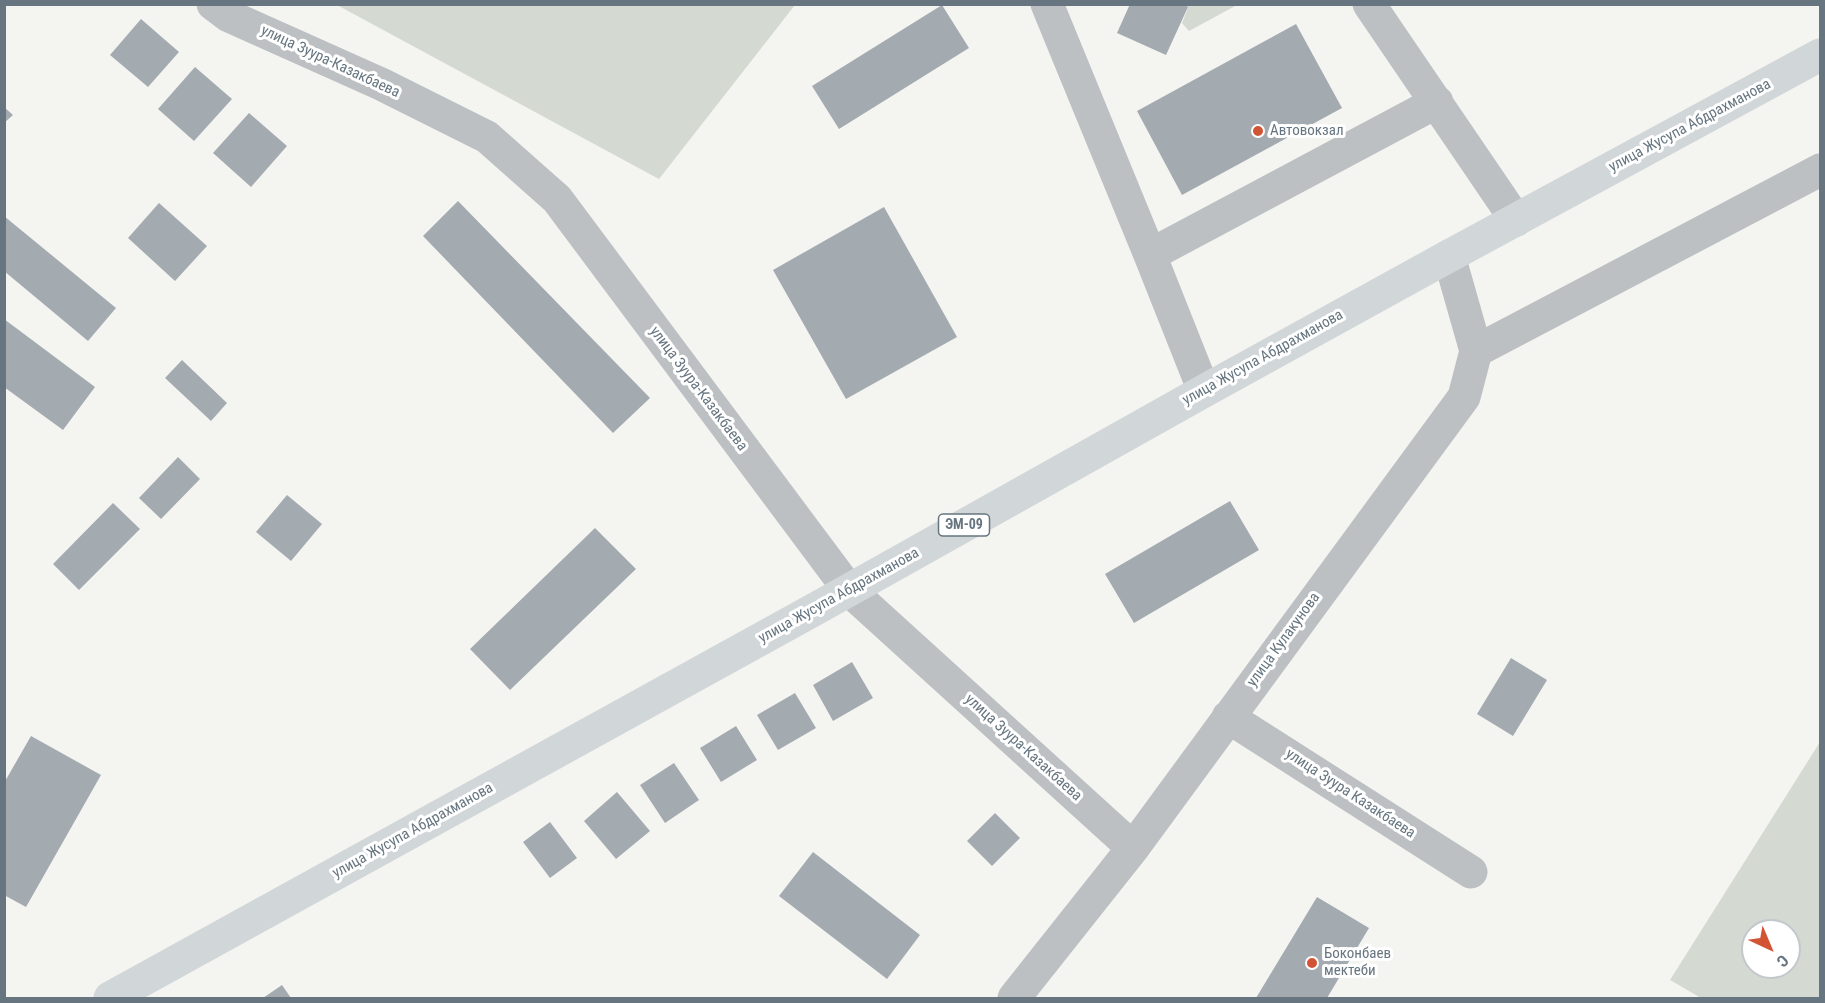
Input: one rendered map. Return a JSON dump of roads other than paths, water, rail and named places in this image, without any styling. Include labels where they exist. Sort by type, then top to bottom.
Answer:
[{"type":"highway","name":"улица Жусупа Абдрахманова","points":[[110,999],[1204,391],[1821,56]]},
{"type":"street","name":"улица Зуура-Казакбаева","points":[[213,4],[229,16],[381,84],[487,137],[557,199],[849,590],[1133,848]]},
{"type":"street","points":[[1047,4],[1204,391]]},
{"type":"street","points":[[1369,4],[1516,220]]},
{"type":"street","points":[[1150,255],[1437,102]]},
{"type":"street","points":[[1449,256],[1476,351],[1821,170]]},
{"type":"street","name":"улица Кулакунова","points":[[1014,999],[1133,848],[1464,397],[1476,351]]},
{"type":"street","name":"улица Зуура Казакбаева","points":[[1228,717],[1472,872]]},
{"type":"place","name":"Автовокзал","points":[[1258,131]]},
{"type":"place","name":"Боконбаев мектеби","points":[[1312,963]]}]
